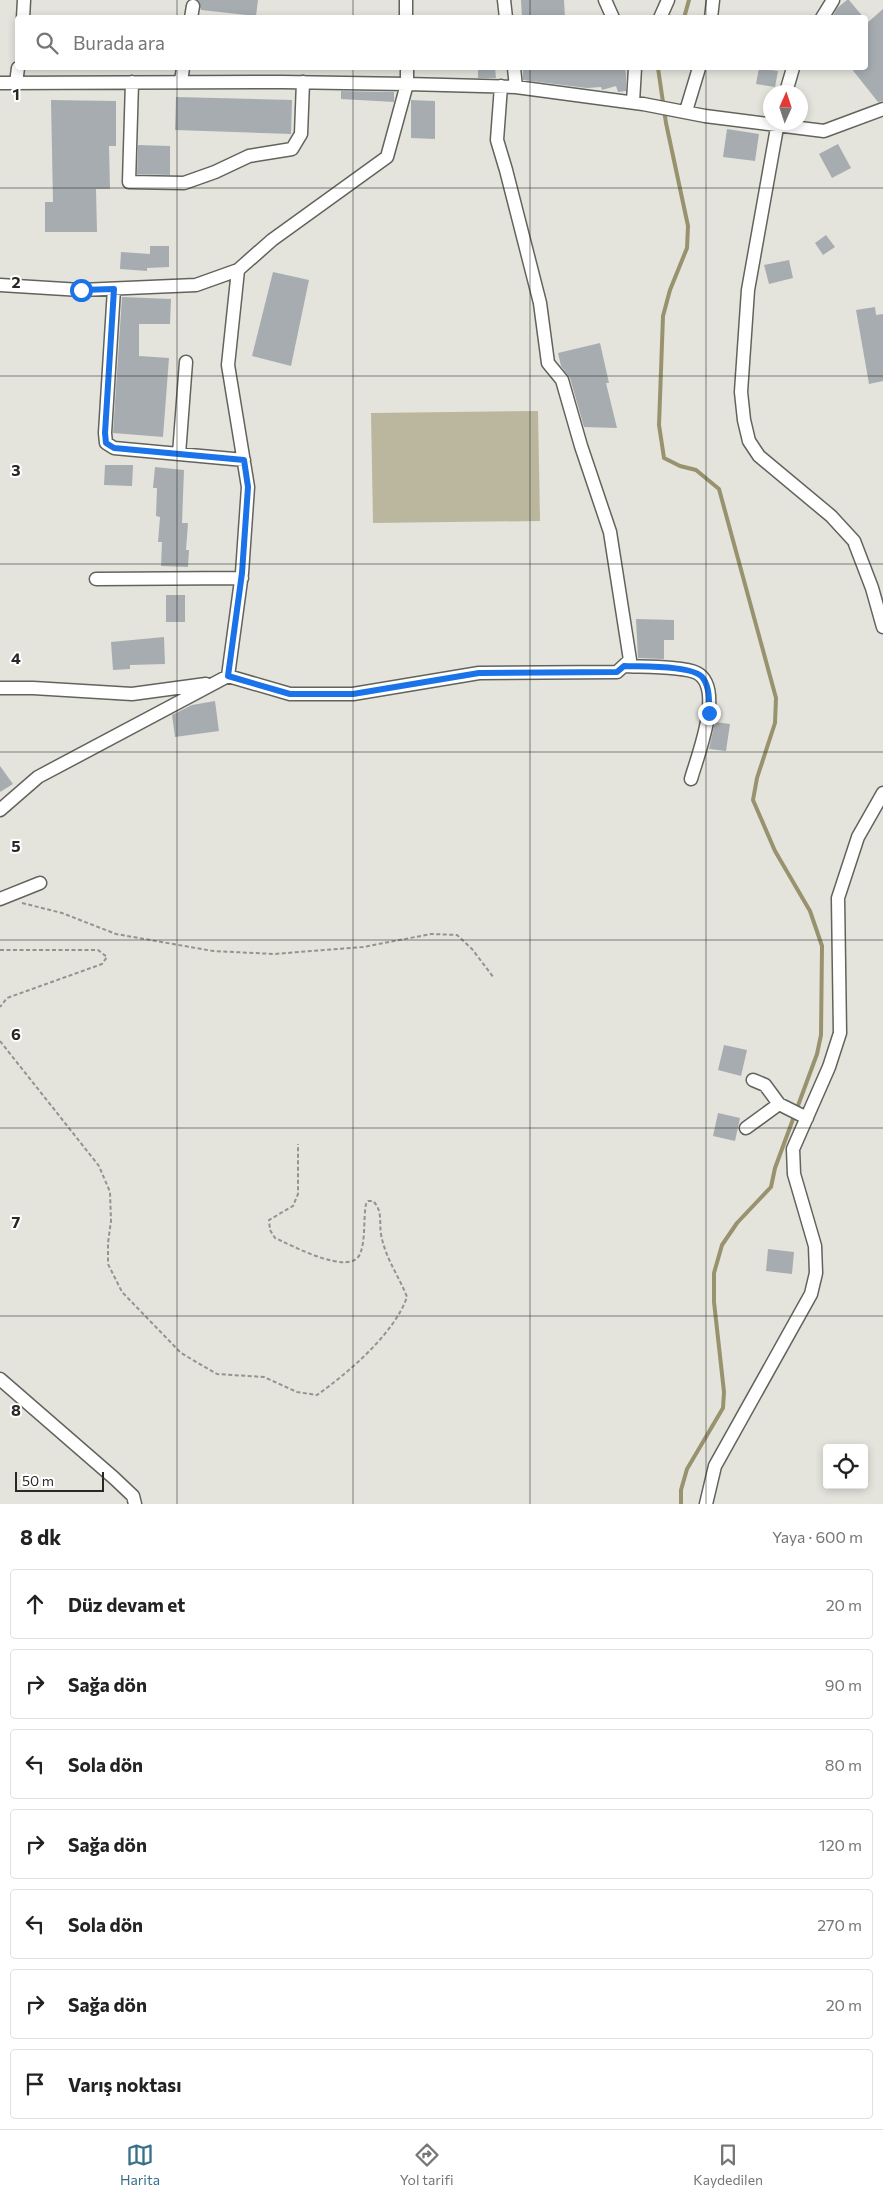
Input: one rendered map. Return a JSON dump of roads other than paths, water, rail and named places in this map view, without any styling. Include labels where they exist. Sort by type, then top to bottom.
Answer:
[{"type":"street","points":[[23,15],[24,0]]},
{"type":"street","points":[[406,0],[406,15]]},
{"type":"street","points":[[504,0],[506,15]]},
{"type":"street","points":[[605,0],[612,15]]},
{"type":"street","points":[[661,15],[668,0]]},
{"type":"street","points":[[711,15],[713,0]]},
{"type":"street","points":[[824,15],[833,0]]},
{"type":"street","points":[[16,83],[18,70]]},
{"type":"street","points":[[181,82],[183,70]]},
{"type":"street","points":[[0,285],[81,290],[196,285],[238,270],[272,240],[387,157],[407,84],[407,70]]},
{"type":"street","points":[[514,70],[516,87]]},
{"type":"street","points":[[635,70],[638,103]]},
{"type":"street","points":[[686,111],[698,70]]},
{"type":"street","points":[[788,85],[792,70]]},
{"type":"street","points":[[132,82],[128,182],[165,183],[184,183],[215,172],[249,156],[292,149],[301,134],[303,82]]},
{"type":"street","points":[[0,83],[303,82],[501,86],[638,103],[705,116],[763,122]]},
{"type":"street","points":[[0,810],[38,777],[228,676],[290,694],[353,694],[479,673],[617,672],[630,660],[610,532],[581,446],[562,380],[548,362],[540,302],[497,140],[501,86]]},
{"type":"street","points":[[808,129],[824,131],[883,109]]},
{"type":"street","points":[[777,130],[748,290],[741,392],[744,420],[749,441],[759,456],[831,516],[854,542],[872,588],[883,627]]},
{"type":"street","points":[[228,676],[242,578],[248,487],[228,365],[238,270]]},
{"type":"street","points":[[114,289],[105,433],[106,443],[114,448],[244,460]]},
{"type":"street","points":[[179,454],[186,362]]},
{"type":"street","points":[[96,579],[242,578]]},
{"type":"street","points":[[624,666],[686,670],[697,673],[704,679],[709,694],[709,713],[691,780]]},
{"type":"street","points":[[0,688],[34,688],[132,694],[216,682]]},
{"type":"street","points":[[706,1504],[715,1466],[811,1294],[816,1273],[815,1246],[794,1174],[794,1149],[829,1067],[840,1033],[838,898],[858,837],[883,793]]},
{"type":"street","points":[[0,899],[40,883]]},
{"type":"street","points":[[753,1080],[765,1085],[779,1104],[807,1118]]},
{"type":"street","points":[[746,1128],[779,1104]]},
{"type":"street","points":[[0,1378],[114,1478],[133,1496],[135,1504]]},
{"type":"waterway","points":[[685,15],[689,0]]},
{"type":"waterway","points":[[658,70],[666,123],[688,226],[687,248],[670,290],[663,316],[659,425],[664,458],[680,466],[696,470],[719,489],[776,698],[775,723],[757,778],[753,800],[775,851],[810,911],[822,946],[821,1035],[817,1054],[775,1168],[771,1187],[737,1223],[722,1245],[714,1273],[714,1302],[724,1392],[723,1408],[687,1469],[681,1490],[681,1504]]}]
